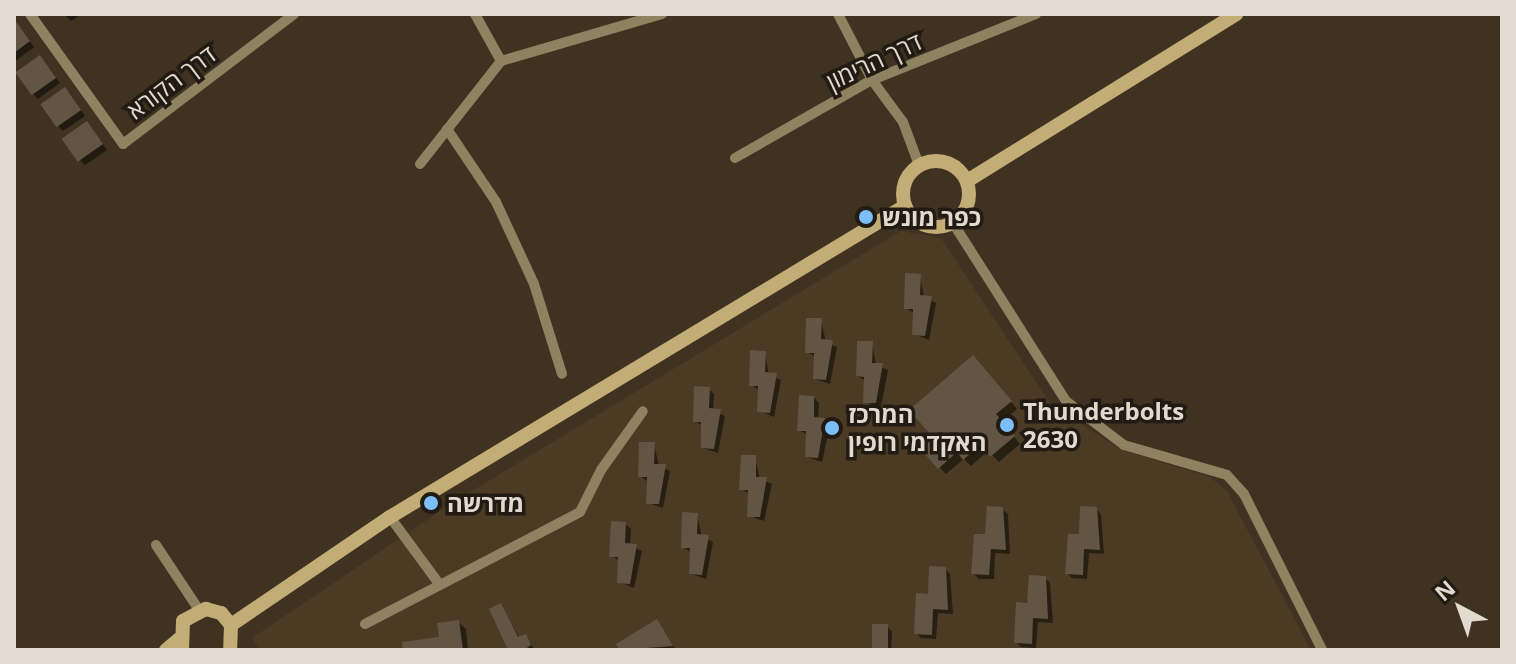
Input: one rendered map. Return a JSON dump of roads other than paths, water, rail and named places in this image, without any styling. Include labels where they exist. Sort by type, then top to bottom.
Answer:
[{"type":"main road","points":[[967,181],[1236,14]]},
{"type":"main road","points":[[947,162],[967,181],[969,200],[953,223],[920,223],[905,206],[903,188],[919,165],[947,162]]},
{"type":"main road","points":[[231,625],[390,517],[905,206]]},
{"type":"main road","points":[[166,650],[181,645],[183,621],[199,610],[221,613],[231,625],[230,650]]},
{"type":"street","name":"דרך הקורא","points":[[30,14],[123,144],[294,14]]},
{"type":"street","points":[[475,14],[501,61]]},
{"type":"street","points":[[420,164],[501,61],[662,14]]},
{"type":"street","points":[[838,14],[872,80],[903,122],[919,165]]},
{"type":"street","name":"דרך הרימון","points":[[735,158],[872,80],[1036,14]]},
{"type":"street","points":[[447,129],[496,202],[534,284],[562,374]]},
{"type":"street","points":[[953,223],[1066,401],[1124,445],[1227,475],[1244,494],[1322,650]]},
{"type":"street","points":[[365,624],[580,512],[601,470],[643,411]]},
{"type":"street","points":[[390,517],[440,585]]},
{"type":"street","points":[[156,545],[199,610]]},
{"type":"place","name":"כפר מונש","points":[[866,217]]},
{"type":"place","name":"Thunderbolts 2630","points":[[1007,425]]},
{"type":"place","name":"המרכז האקדמי רופין","points":[[832,428]]},
{"type":"place","name":"מדרשה","points":[[431,503]]}]
